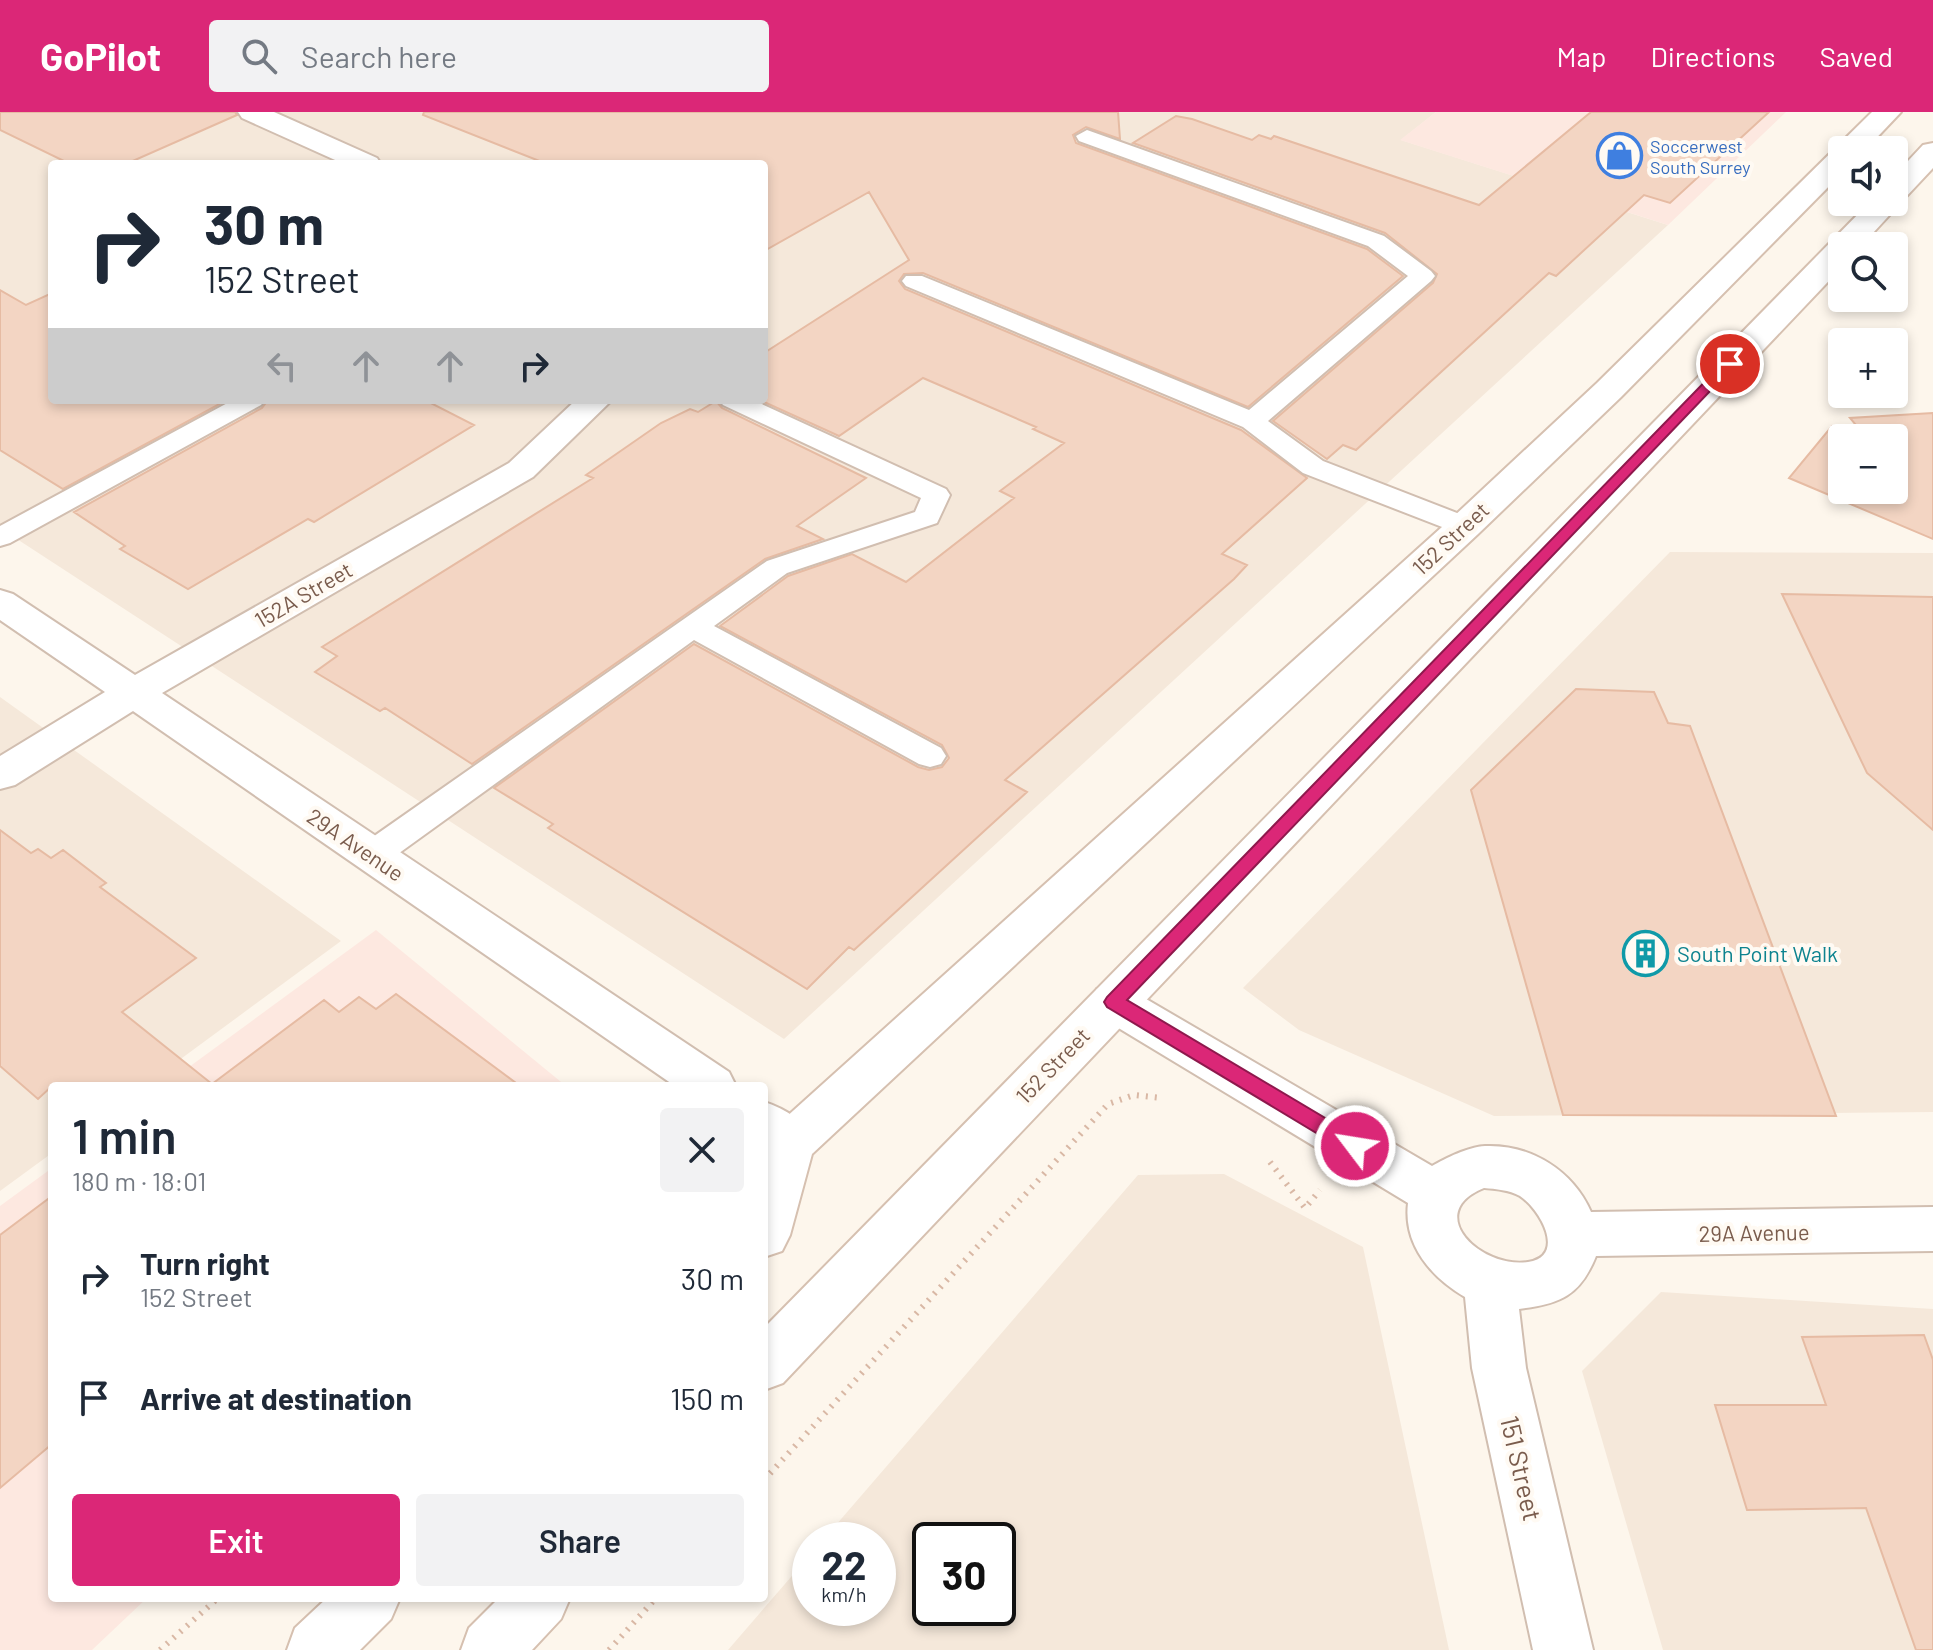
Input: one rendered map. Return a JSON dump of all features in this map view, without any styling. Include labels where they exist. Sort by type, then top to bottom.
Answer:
[{"type":"main road","points":[[252,112],[358,160]]},
{"type":"main road","points":[[1863,136],[1887,112]]},
{"type":"main road","points":[[1908,178],[1933,151]]},
{"type":"main road","name":"152 Street","points":[[773,1144],[1465,526],[1609,390],[1828,171]]},
{"type":"main road","name":"152 Street","points":[[1857,232],[1873,216]]},
{"type":"main road","name":"152 Street","points":[[768,1361],[1828,263]]},
{"type":"main road","name":"152A Street","points":[[0,775],[131,694],[521,470],[591,404]]},
{"type":"main road","name":"29A Avenue","points":[[0,602],[131,694],[706,1082]]},
{"type":"main road","points":[[1113,1002],[1436,1194]]},
{"type":"main road","points":[[768,1195],[773,1144]]},
{"type":"main road","points":[[1503,1168],[1544,1184],[1570,1216],[1575,1234],[1569,1260],[1551,1279],[1533,1286],[1511,1288],[1490,1284],[1452,1261],[1439,1245],[1432,1219],[1436,1194],[1447,1180],[1463,1171],[1503,1168]]},
{"type":"main road","name":"29A Avenue","points":[[1575,1234],[1933,1229]]},
{"type":"main road","name":"151 Street","points":[[1490,1284],[1499,1368],[1563,1650]]},
{"type":"main road","points":[[317,1650],[366,1602]]},
{"type":"main road","points":[[491,1650],[536,1602]]},
{"type":"lane","points":[[1087,136],[1376,241],[1423,276],[1252,421]]},
{"type":"lane","points":[[914,281],[1252,421],[1313,467],[1465,526]]},
{"type":"lane","points":[[0,537],[245,404]]},
{"type":"lane","points":[[372,855],[777,567],[927,517],[936,495],[741,404]]},
{"type":"lane","points":[[694,628],[930,756]]},
{"type":"path","points":[[768,1476],[1108,1104],[1136,1093],[1175,1101]]},
{"type":"path","points":[[1264,1155],[1305,1208]]},
{"type":"path","points":[[160,1650],[214,1602]]},
{"type":"path","points":[[609,1650],[652,1602]]},
{"type":"shaded area","points":[[0,112],[1436,112],[1401,140],[1668,225],[784,1039],[0,528]]},
{"type":"shaded area","points":[[1436,112],[1786,112],[1668,225],[1400,140]]},
{"type":"shaded area","points":[[1670,552],[1933,553],[1933,1112],[1494,1116],[1299,1030],[1243,988]]},
{"type":"shaded area","points":[[0,697],[341,941],[149,1082],[48,1082],[48,1156],[0,1191]]},
{"type":"shaded area","points":[[376,930],[561,1082],[168,1082]]},
{"type":"shaded area","points":[[48,1171],[48,1602],[143,1602],[92,1650],[0,1650],[0,1206]]},
{"type":"shaded area","points":[[1224,1174],[1363,1247],[1449,1650],[728,1650],[792,1576],[792,1626],[896,1626],[896,1522],[839,1522],[1138,1175]]},
{"type":"shaded area","points":[[1661,1292],[1933,1309],[1933,1650],[1663,1650],[1582,1371]]},
{"type":"building","points":[[0,112],[235,112],[237,115],[135,160],[62,160],[0,130]]},
{"type":"building","points":[[424,112],[1118,112],[1120,139],[1086,127],[1073,135],[1076,143],[1367,249],[1403,276],[1248,407],[923,273],[904,274],[899,281],[905,289],[1241,430],[1307,478],[1222,554],[1247,565],[1234,579],[1005,780],[1027,792],[854,950],[849,947],[807,989],[548,828],[553,824],[494,788],[694,644],[918,767],[929,770],[942,767],[949,758],[942,745],[720,626],[788,576],[852,554],[906,582],[1014,498],[1000,491],[1064,443],[1033,429],[1036,427],[923,378],[839,436],[768,404],[768,350],[909,260],[869,192],[768,249],[768,160],[537,160],[423,115]]},
{"type":"building","points":[[1591,112],[1769,112],[1670,203],[1644,195],[1556,276],[1549,273],[1356,450],[1343,445],[1327,459],[1273,421],[1433,283],[1437,274],[1385,233],[1133,143],[1176,116],[1252,140],[1259,135],[1271,139],[1274,136],[1479,205]]},
{"type":"building","points":[[0,290],[26,305],[48,295],[48,404],[220,404],[63,489],[0,450]]},
{"type":"building","points":[[265,404],[433,404],[474,425],[314,522],[308,519],[188,589],[120,549],[125,546],[74,512]]},
{"type":"building","points":[[711,404],[719,404],[866,478],[797,526],[823,539],[765,559],[472,764],[385,708],[380,711],[315,672],[337,656],[322,647],[593,478],[586,475],[661,423],[690,409],[698,412]]},
{"type":"building","points":[[1933,413],[1933,539],[1850,504],[1908,504],[1908,424],[1855,424],[1850,418]]},
{"type":"building","points":[[1828,431],[1828,495],[1789,478]]},
{"type":"building","points":[[1782,594],[1933,597],[1933,830],[1867,773]]},
{"type":"building","name":"South Point Walk","points":[[1576,689],[1654,692],[1668,723],[1690,726],[1836,1116],[1563,1115],[1471,790]]},
{"type":"building","points":[[0,830],[31,853],[38,849],[51,858],[63,850],[106,883],[100,887],[196,958],[122,1012],[210,1082],[48,1082],[48,1090],[38,1099],[0,1066]]},
{"type":"building","points":[[396,994],[515,1082],[215,1082],[324,1000],[339,1012],[359,997],[376,1009]]},
{"type":"building","points":[[48,1199],[48,1447],[0,1488],[0,1235]]},
{"type":"building","points":[[1924,1335],[1933,1360],[1933,1650],[1916,1650],[1866,1508],[1747,1510],[1715,1405],[1826,1405],[1802,1337]]},
{"type":"place","name":"Soccerwest South Surrey","points":[[1619,156]]},
{"type":"place","name":"South Point Walk","points":[[1646,953]]},
{"type":"route","points":[[1355,1146],[1113,1002],[1730,364]]}]
